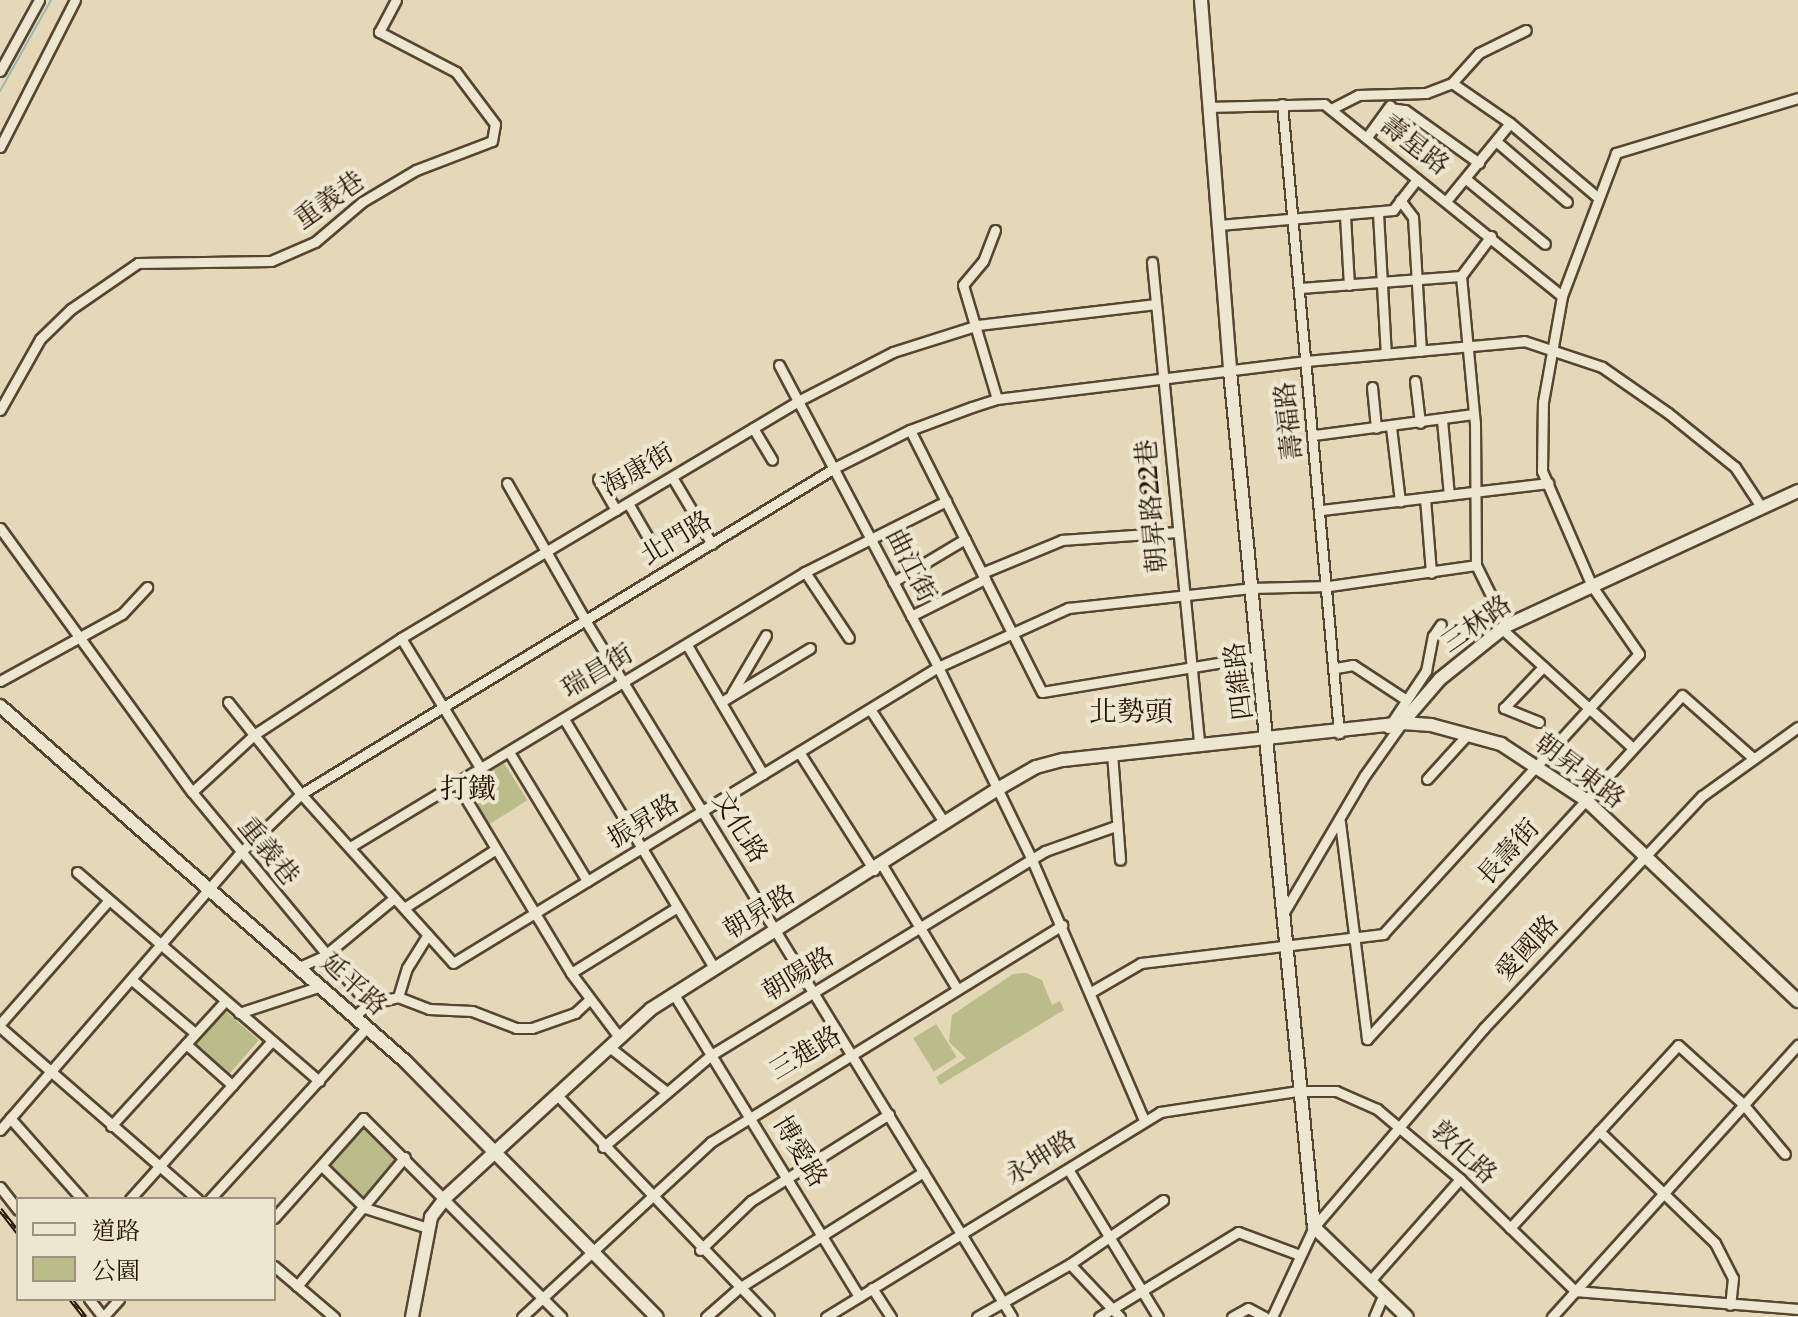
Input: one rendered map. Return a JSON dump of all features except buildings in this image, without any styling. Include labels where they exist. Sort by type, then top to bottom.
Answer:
[{"type":"main road","name":"四維路","points":[[1201,0],[1230,371],[1269,739],[1298,1091],[1314,1227]]},
{"type":"main road","name":"三林路","points":[[1402,723],[1440,679],[1504,628],[1798,491]]},
{"type":"main road","name":"延平路","points":[[0,706],[367,1027],[497,1149],[657,1317]]},
{"type":"main road","name":"朝昇東路","points":[[1269,739],[1388,728],[1402,723],[1468,734],[1540,765],[1586,800],[1798,1001]]},
{"type":"main road","name":"朝昇路","points":[[412,1317],[428,1228],[446,1197],[613,1042],[673,993],[713,966],[878,868],[944,822],[1036,767],[1112,753],[1269,739]]},
{"type":"main road","points":[[1314,1227],[1382,1298],[1407,1317]]},
{"type":"street","points":[[0,71],[39,0]]},
{"type":"street","points":[[0,147],[75,0]]},
{"type":"street","name":"重義巷","points":[[0,410],[40,339],[71,309],[138,263],[271,261],[315,242],[362,202],[416,170],[492,141],[495,124],[456,72],[379,32],[396,0]]},
{"type":"street","points":[[1211,107],[1324,104],[1331,109],[1358,95],[1426,93],[1452,83],[1479,53],[1526,30]]},
{"type":"street","points":[[1452,83],[1510,123],[1596,196]]},
{"type":"street","points":[[1367,137],[1390,108],[1390,94]]},
{"type":"street","points":[[1091,992],[1141,963],[1383,934],[1639,654],[1592,586],[1548,483],[1539,442],[1551,349],[1562,296],[1596,196],[1616,153],[1798,98]]},
{"type":"street","name":"壽福路","points":[[1282,104],[1329,586],[1339,733]]},
{"type":"street","points":[[1390,108],[1405,110],[1479,163]]},
{"type":"street","name":"壽星路","points":[[1331,109],[1562,296]]},
{"type":"street","points":[[1447,200],[1510,123]]},
{"type":"street","points":[[1497,142],[1567,202]]},
{"type":"street","points":[[1219,225],[1393,210],[1417,179]]},
{"type":"street","points":[[1466,179],[1545,244]]},
{"type":"street","points":[[1400,200],[1413,217],[1421,351]]},
{"type":"street","points":[[1378,213],[1386,354]]},
{"type":"street","points":[[1345,216],[1349,285]]},
{"type":"street","points":[[995,230],[983,261],[963,285],[978,325],[997,399]]},
{"type":"street","points":[[1491,236],[1461,276],[1473,414],[1476,565],[1504,628],[1633,748]]},
{"type":"street","name":"朝昇路22巷","points":[[1152,262],[1199,745]]},
{"type":"street","points":[[1300,288],[1461,276]]},
{"type":"street","name":"海康街","points":[[192,792],[255,734],[401,638],[542,550],[616,510],[798,401],[893,352],[978,325],[1156,304]]},
{"type":"street","name":"北門路","points":[[0,1130],[240,853],[301,794],[836,467],[910,430],[997,399],[1306,361],[1465,344],[1524,341],[1602,367],[1668,413],[1735,467],[1762,508]]},
{"type":"street","name":"曲江街","points":[[779,365],[836,467],[1032,860],[1144,1120]]},
{"type":"street","points":[[1415,381],[1420,423]]},
{"type":"street","points":[[1372,387],[1376,428]]},
{"type":"street","points":[[1314,435],[1473,414]]},
{"type":"street","points":[[1442,420],[1449,495]]},
{"type":"street","points":[[1391,427],[1400,501]]},
{"type":"street","points":[[753,428],[772,460]]},
{"type":"street","points":[[910,430],[1042,692],[1259,656]]},
{"type":"street","points":[[672,477],[712,544]]},
{"type":"street","points":[[598,479],[616,510]]},
{"type":"street","name":"文化路","points":[[507,483],[542,550],[852,1051],[1012,1317]]},
{"type":"street","points":[[1322,510],[1548,483]]},
{"type":"street","points":[[1425,498],[1431,573]]},
{"type":"street","name":"瑞昌街","points":[[350,847],[805,572],[946,501]]},
{"type":"street","points":[[628,503],[648,537]]},
{"type":"street","name":"重義巷","points":[[0,528],[76,637],[192,792],[324,956],[368,1004]]},
{"type":"street","points":[[911,616],[984,576],[1062,540],[1177,532]]},
{"type":"street","points":[[893,582],[965,539]]},
{"type":"street","name":"振昇路","points":[[428,935],[453,963],[938,667],[1068,608],[1251,588],[1329,586],[1476,565]]},
{"type":"street","points":[[805,572],[849,638]]},
{"type":"street","points":[[0,681],[122,614],[147,587]]},
{"type":"street","points":[[1388,728],[1426,671],[1433,636],[1441,624]]},
{"type":"street","points":[[725,699],[766,635]]},
{"type":"street","points":[[401,638],[481,769]]},
{"type":"street","points":[[687,645],[725,699],[763,774]]},
{"type":"street","points":[[725,699],[810,648]]},
{"type":"street","points":[[1336,668],[1353,665],[1405,699]]},
{"type":"street","points":[[1539,722],[1504,708],[1543,667]]},
{"type":"street","points":[[1426,671],[1440,679]]},
{"type":"street","name":"長壽街","points":[[1355,937],[1367,1039],[1682,695],[1752,757]]},
{"type":"street","points":[[228,702],[301,794],[428,935],[407,968],[398,997]]},
{"type":"street","points":[[870,709],[944,822]]},
{"type":"street","points":[[564,719],[713,966]]},
{"type":"street","name":"三林路","points":[[1283,914],[1402,723]]},
{"type":"street","name":"愛國路","points":[[1272,1317],[1314,1227],[1484,1028],[1702,796],[1752,757],[1798,727]]},
{"type":"street","points":[[1427,779],[1468,734]]},
{"type":"street","points":[[509,752],[587,881]]},
{"type":"street","points":[[799,752],[921,928],[957,989]]},
{"type":"street","points":[[1112,753],[1120,860]]},
{"type":"street","points":[[457,784],[613,1042],[664,1090]]},
{"type":"street","points":[[1340,822],[1355,937]]},
{"type":"street","name":"朝陽路","points":[[603,1147],[664,1090],[711,1055],[1067,839],[1116,826]]},
{"type":"street","points":[[404,908],[496,849]]},
{"type":"street","points":[[77,872],[319,1081]]},
{"type":"street","points":[[299,967],[324,956],[394,898]]},
{"type":"street","points":[[109,900],[0,1026],[50,1074],[195,1197]]},
{"type":"street","points":[[571,973],[676,908]]},
{"type":"street","name":"三進路","points":[[522,1317],[650,1197],[750,1114],[1062,925]]},
{"type":"street","points":[[132,980],[195,1033]]},
{"type":"street","points":[[239,1013],[321,986]]},
{"type":"street","name":"博愛路","points":[[673,993],[790,1176],[859,1296]]},
{"type":"street","points":[[355,1016],[368,1004],[398,997],[429,1009],[472,1011],[516,1028],[532,1028],[575,1013],[589,1000]]},
{"type":"street","points":[[111,1126],[225,1001]]},
{"type":"street","points":[[212,1197],[367,1027]]},
{"type":"street","points":[[132,1197],[272,1041]]},
{"type":"street","points":[[186,1044],[232,1085]]},
{"type":"street","points":[[1510,1228],[1678,1045],[1743,1104],[1785,1154]]},
{"type":"street","points":[[1552,1317],[1798,1045]]},
{"type":"street","name":"敦化路","points":[[1298,1091],[1336,1091],[1402,1127],[1575,1291]]},
{"type":"street","name":"永坤路","points":[[826,1317],[1144,1120],[1178,1106],[1298,1091]]},
{"type":"street","points":[[556,1094],[700,1250],[769,1317]]},
{"type":"street","points":[[700,1250],[751,1201],[889,1114]]},
{"type":"street","points":[[10,1118],[80,1197]]},
{"type":"street","points":[[276,1216],[363,1118],[446,1197],[561,1317]]},
{"type":"street","points":[[1599,1131],[1666,1191],[1724,1256],[1733,1278],[1730,1305]]},
{"type":"street","points":[[297,1286],[405,1157]]},
{"type":"street","points":[[322,1166],[365,1208],[428,1228]]},
{"type":"street","points":[[1068,1169],[1158,1317]]},
{"type":"street","points":[[706,1317],[739,1288],[923,1172]]},
{"type":"street","points":[[1369,1282],[1460,1179]]},
{"type":"street","points":[[0,1187],[16,1207]]},
{"type":"street","points":[[977,1317],[1070,1264],[1107,1234],[1163,1200]]},
{"type":"street","points":[[1099,1317],[1238,1232],[1300,1255]]},
{"type":"street","points":[[1070,1264],[1120,1317]]},
{"type":"street","points":[[276,1268],[334,1317]]},
{"type":"street","points":[[872,1288],[891,1317]]},
{"type":"street","points":[[1575,1291],[1798,1309]]},
{"type":"street","points":[[1374,1317],[1382,1298]]},
{"type":"street","points":[[91,1301],[103,1317],[117,1301]]},
{"type":"street","points":[[1232,1317],[1248,1308],[1265,1317]]},
{"type":"green space","points":[[504,763],[527,800],[489,824],[466,787]]},
{"type":"green space","points":[[1026,973],[1042,980],[1052,1005],[1060,1001],[1064,1010],[940,1085],[936,1077],[966,1058],[949,1042],[952,1015],[1013,974]]},
{"type":"green space","points":[[224,1010],[259,1040],[229,1074],[194,1044]]},
{"type":"green space","points":[[936,1024],[957,1057],[934,1071],[913,1038]]},
{"type":"green space","points":[[361,1125],[398,1157],[364,1196],[327,1164]]},
{"type":"waterway","points":[[0,91],[51,0]]},
{"type":"railway","points":[[0,1209],[16,1229]]},
{"type":"railway","points":[[73,1301],[85,1317]]},
{"type":"district","name":"北勢頭","points":[[1131,713]]},
{"type":"district","name":"打鐵","points":[[468,790]]}]
